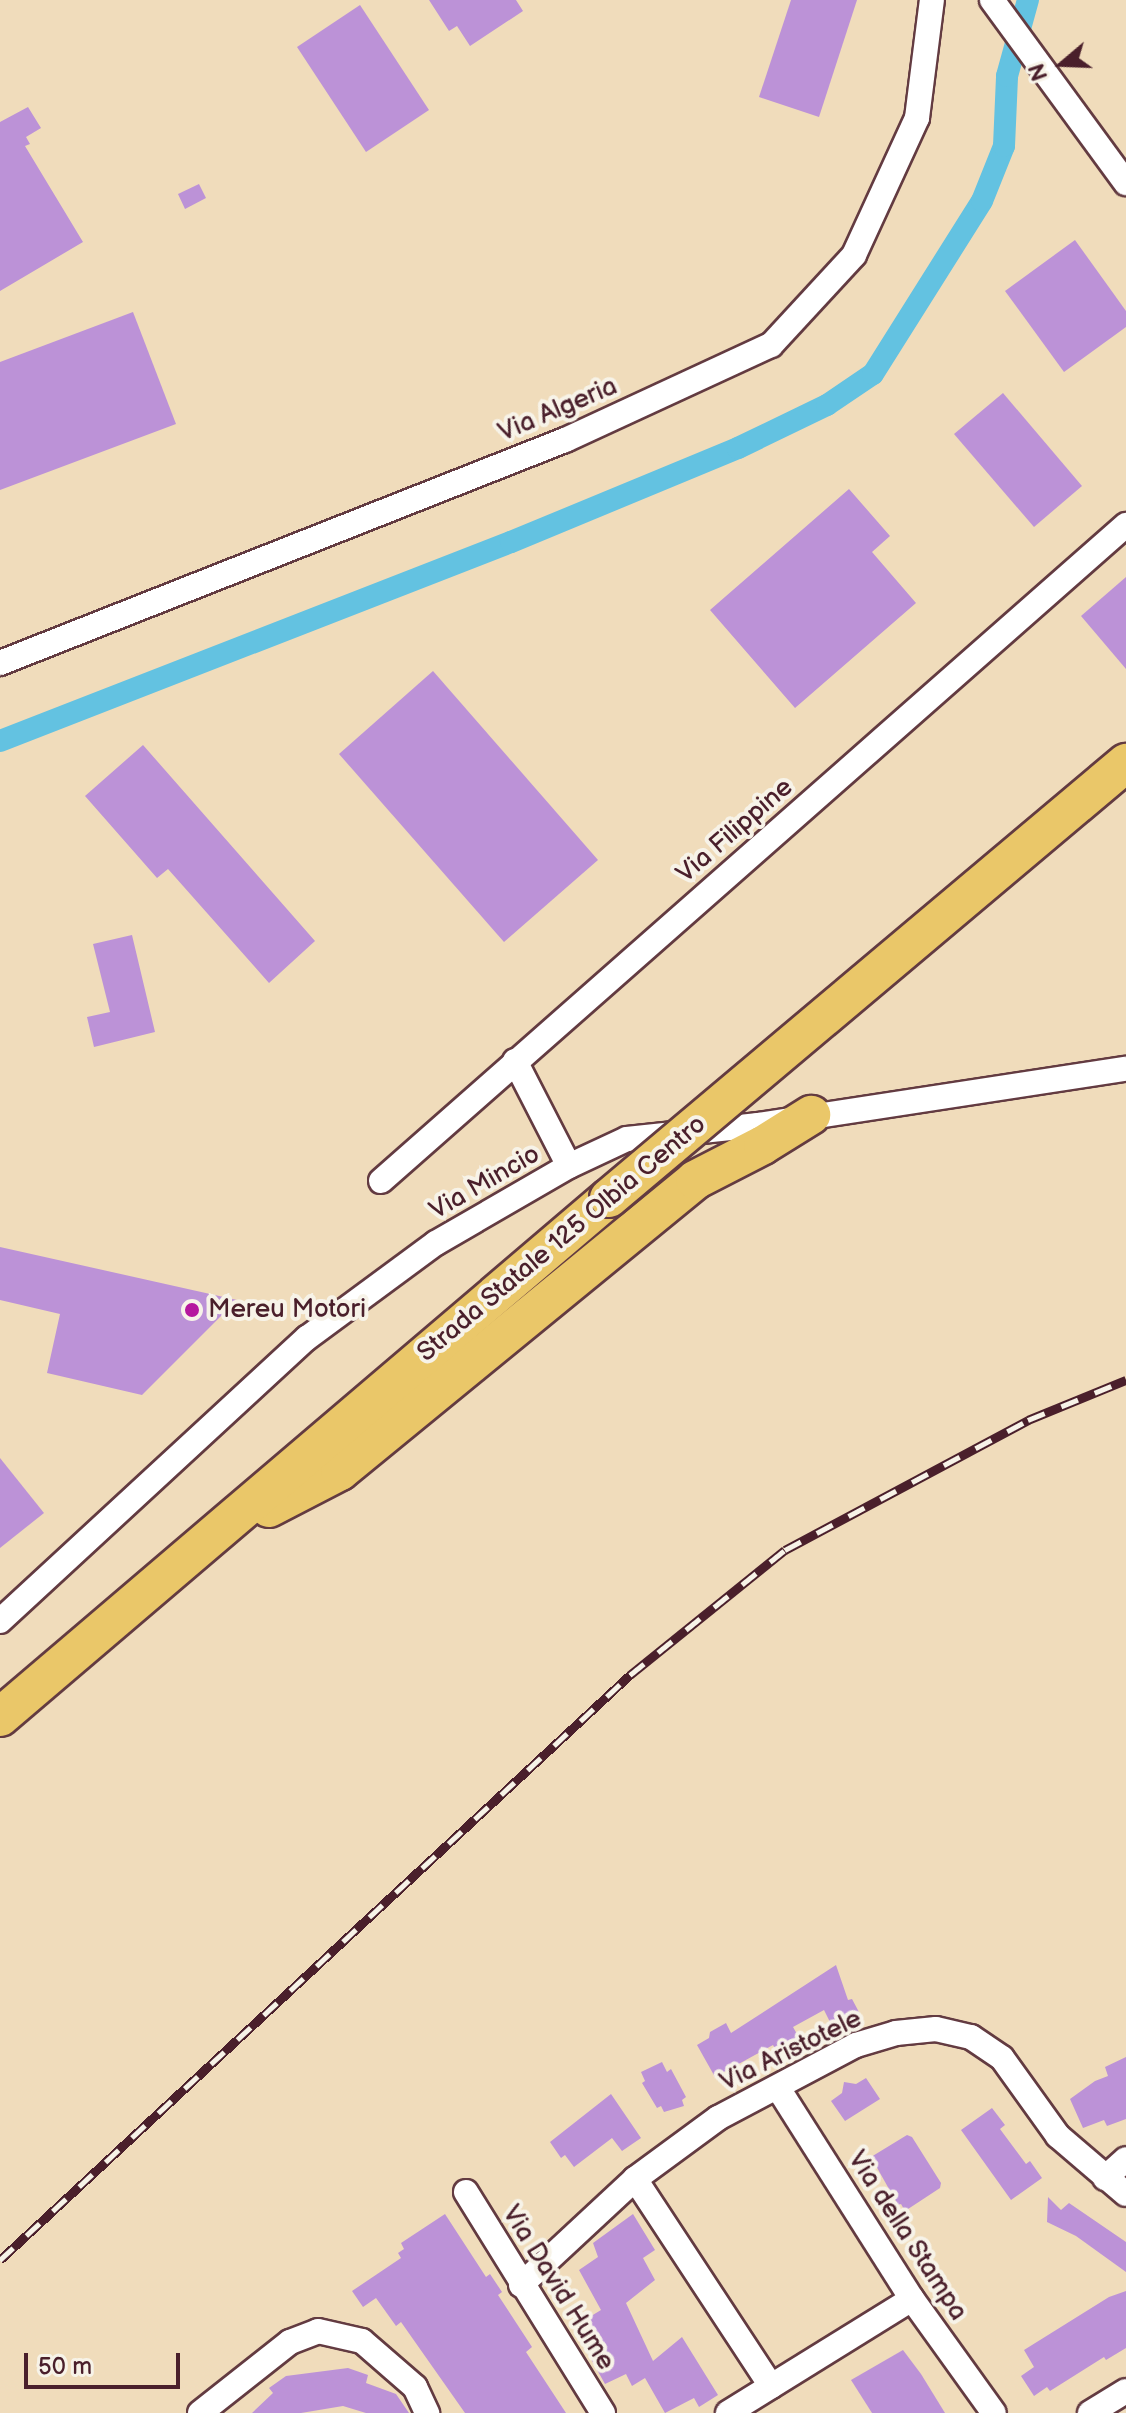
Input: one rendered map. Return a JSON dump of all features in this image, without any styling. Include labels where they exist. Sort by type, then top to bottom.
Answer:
[{"type":"main road","name":"Strada Statale 125 Olbia Centro","points":[[0,1717],[1126,763]]},
{"type":"main road","points":[[210,1538],[340,1471],[695,1180],[811,1115]]},
{"type":"street","name":"Via Algeria","points":[[0,663],[565,440],[771,345],[854,255],[917,118],[932,0]]},
{"type":"street","points":[[992,0],[1126,183]]},
{"type":"street","name":"Via Filippine","points":[[381,1181],[1126,525]]},
{"type":"street","points":[[515,1061],[569,1166]]},
{"type":"street","name":"Via Mincio","points":[[0,1621],[307,1338],[436,1243],[569,1166],[627,1139],[1126,1069]]},
{"type":"street","name":"Via Aristotele","points":[[521,2285],[635,2179],[718,2118],[856,2045],[896,2033],[936,2029],[971,2037],[1002,2058],[1058,2136],[1126,2194]]},
{"type":"street","name":"Via della Stampa","points":[[778,2088],[912,2299],[994,2413]]},
{"type":"street","points":[[1105,2178],[1126,2159]]},
{"type":"street","points":[[635,2179],[771,2386]]},
{"type":"street","name":"Via David Hume","points":[[466,2192],[603,2413]]},
{"type":"street","points":[[728,2413],[912,2299]]},
{"type":"street","points":[[200,2413],[290,2342],[318,2331],[362,2341],[415,2387],[427,2413]]},
{"type":"street","points":[[1090,2413],[1126,2391]]},
{"type":"building","points":[[429,0],[516,0],[523,11],[470,46],[457,26],[449,31]]},
{"type":"building","points":[[791,0],[857,0],[819,117],[759,97]]},
{"type":"building","points":[[360,5],[429,110],[366,152],[297,47]]},
{"type":"building","points":[[28,107],[41,128],[26,137],[30,144],[25,146],[83,242],[0,291],[0,122]]},
{"type":"building","points":[[199,184],[206,198],[185,209],[178,194]]},
{"type":"building","points":[[1075,240],[1126,311],[1126,327],[1064,372],[1005,291]]},
{"type":"building","points":[[133,312],[176,424],[0,490],[0,362]]},
{"type":"building","points":[[1003,393],[1082,486],[1034,527],[954,434]]},
{"type":"building","points":[[849,489],[890,536],[872,552],[916,603],[795,708],[710,610]]},
{"type":"building","points":[[1126,577],[1126,669],[1081,616]]},
{"type":"building","points":[[433,671],[598,860],[504,942],[339,754]]},
{"type":"building","points":[[143,745],[315,941],[269,983],[168,869],[157,878],[85,796]]},
{"type":"building","points":[[132,935],[155,1032],[94,1047],[87,1017],[110,1012],[93,944]]},
{"type":"building","points":[[0,1247],[237,1300],[142,1395],[47,1373],[60,1314],[0,1300]]},
{"type":"building","points":[[0,1458],[44,1513],[0,1548]]},
{"type":"building","points":[[836,1965],[848,2000],[852,1999],[860,2014],[833,2028],[824,2010],[793,2027],[801,2041],[778,2054],[773,2045],[715,2077],[697,2045],[709,2038],[710,2032],[726,2023],[731,2033]]},
{"type":"building","points":[[1126,2057],[1126,2119],[1107,2126],[1104,2120],[1083,2128],[1070,2099],[1095,2081],[1108,2076],[1105,2067]]},
{"type":"building","points":[[662,2062],[667,2072],[671,2069],[686,2097],[682,2100],[684,2106],[664,2112],[661,2106],[657,2108],[642,2083],[645,2081],[641,2072]]},
{"type":"building","points":[[866,2078],[880,2099],[845,2121],[831,2101],[842,2093],[844,2082],[856,2084]]},
{"type":"building","points":[[611,2094],[641,2138],[622,2151],[612,2138],[574,2167],[565,2155],[561,2158],[550,2142]]},
{"type":"building","points":[[992,2108],[1005,2125],[1000,2129],[1026,2164],[1030,2161],[1042,2178],[1011,2200],[961,2130]]},
{"type":"building","points":[[907,2135],[912,2137],[941,2183],[940,2188],[905,2211],[901,2204],[898,2205],[871,2157]]},
{"type":"building","points":[[1048,2197],[1061,2210],[1069,2203],[1126,2242],[1126,2272],[1076,2236],[1047,2222]]},
{"type":"building","points":[[445,2214],[486,2277],[490,2274],[502,2292],[498,2295],[532,2347],[526,2352],[566,2413],[465,2413],[401,2322],[396,2326],[376,2298],[363,2307],[352,2291],[401,2258],[398,2253],[404,2249],[401,2243]]},
{"type":"building","points":[[633,2214],[655,2250],[643,2258],[655,2280],[626,2303],[653,2361],[682,2337],[718,2395],[699,2407],[694,2398],[665,2413],[645,2378],[632,2386],[626,2374],[605,2384],[573,2327],[601,2310],[579,2270],[598,2257],[593,2243]]},
{"type":"building","points":[[1126,2291],[1126,2348],[1106,2360],[1104,2357],[1050,2391],[1047,2387],[1034,2396],[1021,2376],[1034,2367],[1024,2350],[1109,2297]]},
{"type":"building","points":[[903,2350],[945,2413],[872,2413],[851,2380]]},
{"type":"building","points":[[348,2368],[368,2375],[366,2383],[396,2394],[409,2413],[366,2413],[343,2406],[301,2413],[252,2413],[273,2393],[269,2388],[286,2376]]},
{"type":"waterway","points":[[0,741],[511,542],[738,448],[827,405],[873,374],[982,201],[1004,146],[1007,76],[1028,0]]},
{"type":"railway","points":[[0,2260],[630,1675],[785,1550],[1028,1420],[1126,1380]]},
{"type":"place","name":"Mereu Motori","points":[[192,1310]]}]
